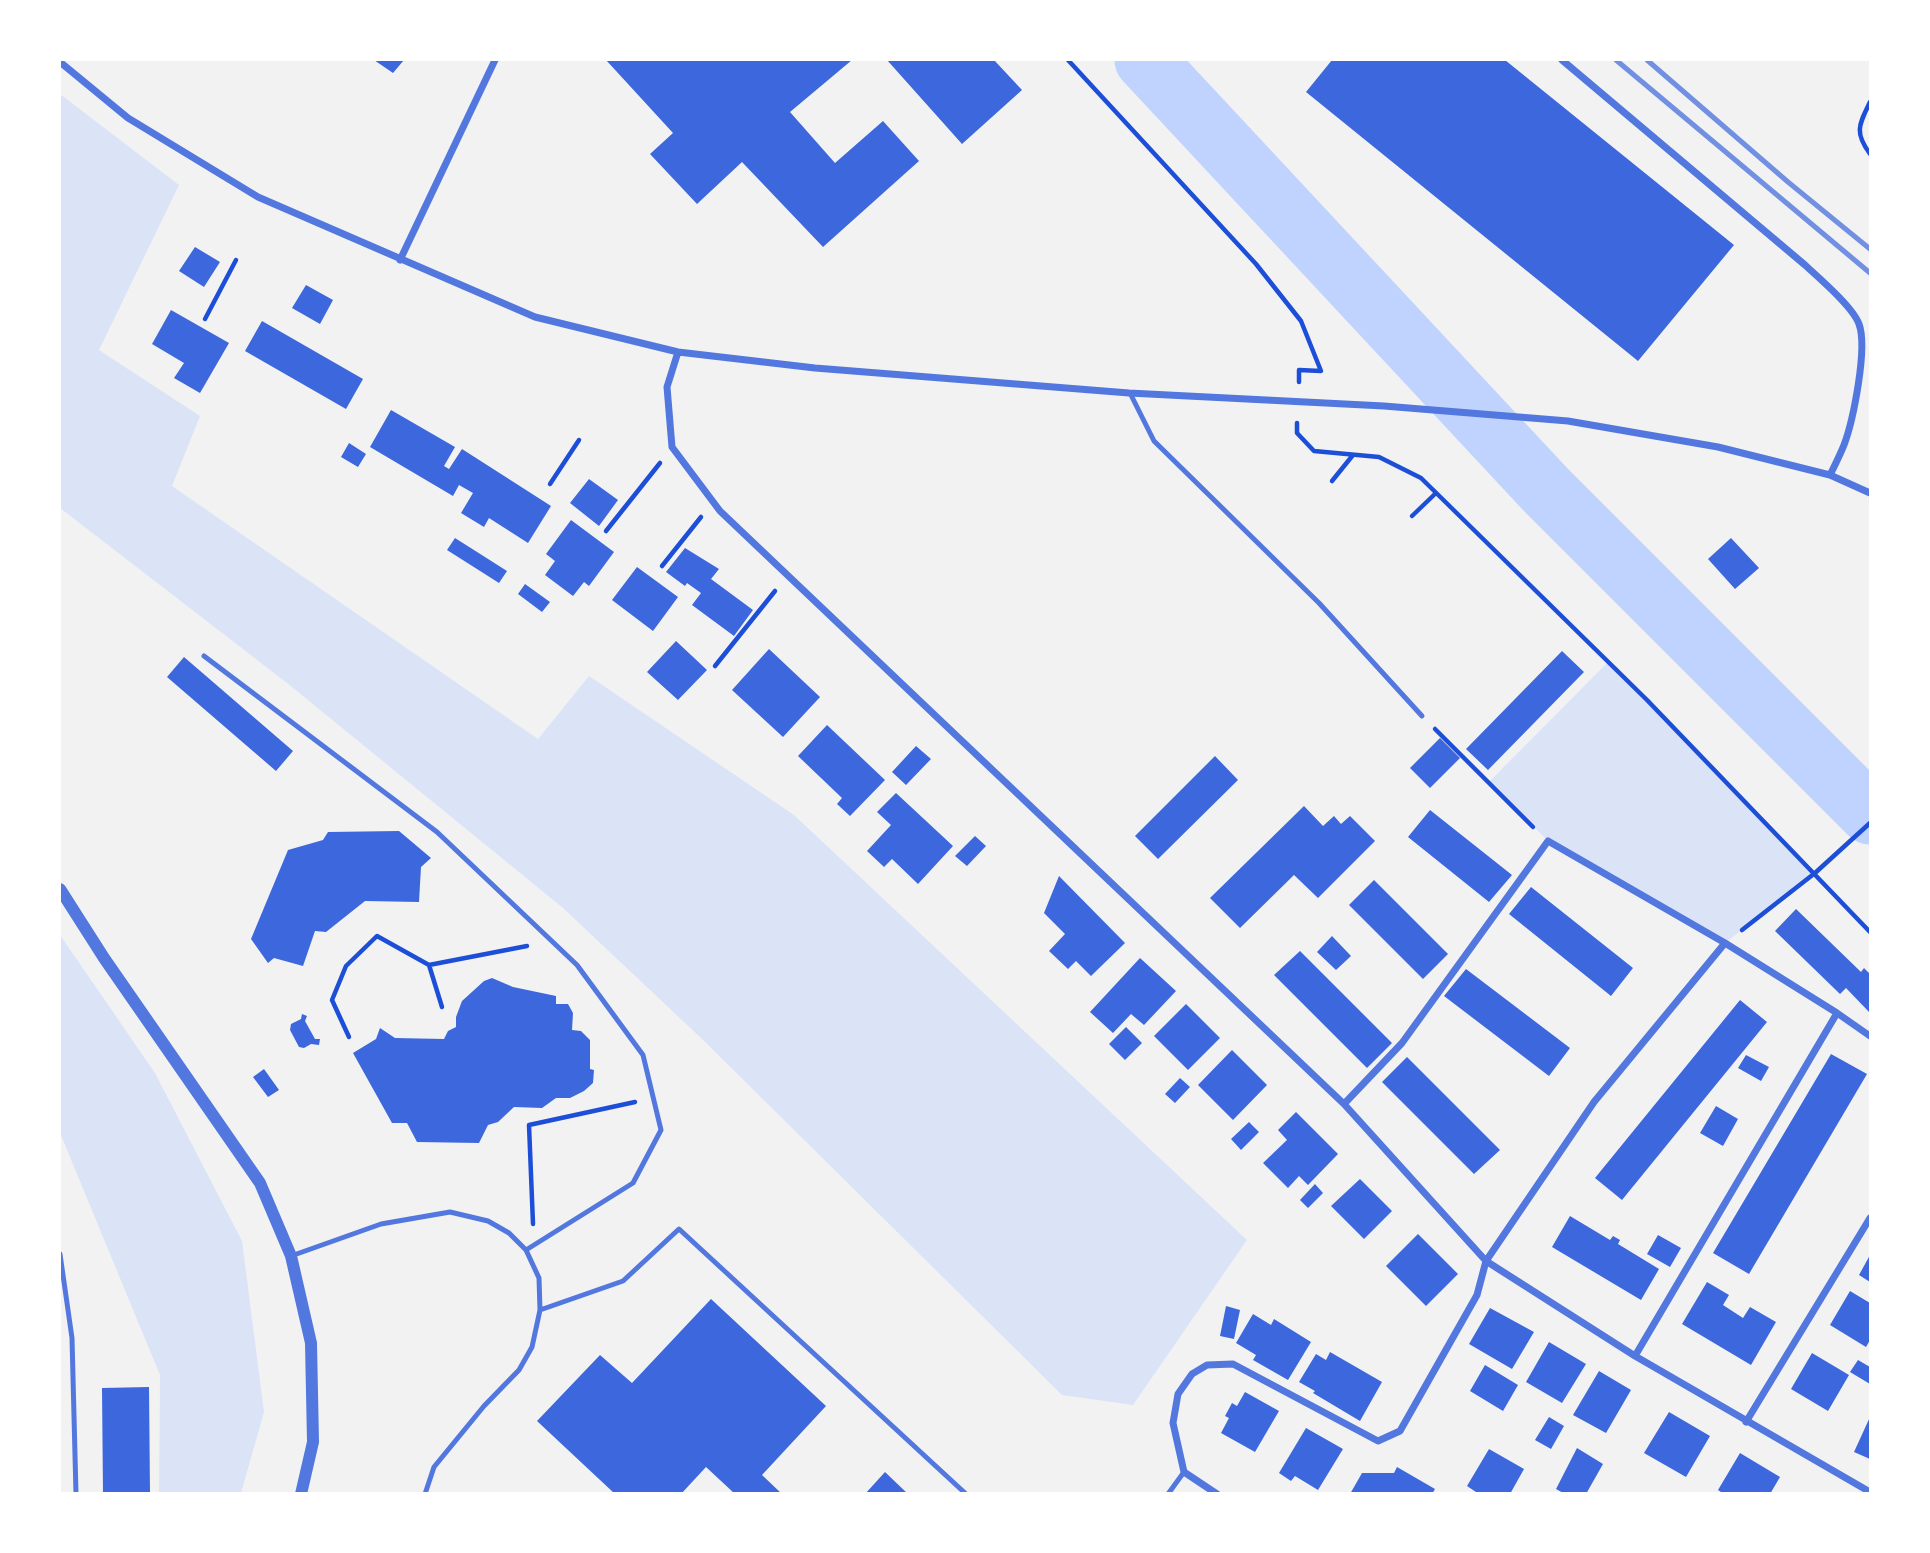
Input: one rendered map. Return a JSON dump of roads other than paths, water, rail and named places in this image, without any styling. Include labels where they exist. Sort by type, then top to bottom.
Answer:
[{"type":"street","points":[[400,260],[495,60]]},
{"type":"street","points":[[1562,60],[1797,258],[1830,288],[1859,322],[1864,346],[1855,398],[1844,444],[1830,475]]},
{"type":"street","points":[[60,62],[128,118],[258,197],[535,317],[678,352],[815,368],[1129,393],[1384,406],[1568,421],[1718,447],[1830,475],[1871,493]]},
{"type":"street","points":[[678,352],[667,387],[672,447],[712,502],[1345,1104],[1486,1261],[1636,1356],[1871,1492]]},
{"type":"street","points":[[1345,1104],[1402,1043],[1548,841],[1725,943],[1871,1036]]},
{"type":"street","points":[[60,889],[104,958],[260,1182],[291,1255],[311,1343],[313,1442],[301,1493]]},
{"type":"street","points":[[1217,1493],[1184,1472],[1173,1423],[1178,1394],[1192,1374],[1207,1365],[1233,1364],[1378,1441],[1400,1431],[1477,1295],[1486,1261],[1594,1102],[1725,943]]},
{"type":"street","points":[[1636,1356],[1837,1013]]},
{"type":"street","points":[[1746,1422],[1871,1218]]},
{"type":"lane","points":[[1129,393],[1154,441],[1319,603],[1422,716]]},
{"type":"lane","points":[[204,656],[437,832],[577,965],[643,1055],[661,1130],[633,1183],[526,1250]]},
{"type":"lane","points":[[291,1255],[381,1224],[450,1212],[488,1221],[509,1233],[526,1250],[539,1278],[540,1310],[532,1347],[519,1370],[434,1467],[425,1493]]},
{"type":"lane","points":[[540,1310],[623,1281],[679,1229],[966,1493]]},
{"type":"lane","points":[[60,1254],[72,1338],[76,1493]]},
{"type":"lane","points":[[1168,1493],[1184,1472]]},
{"type":"waterway","points":[[1145,60],[1546,490],[1870,814]]},
{"type":"railway","points":[[1616,60],[1870,273]]},
{"type":"railway","points":[[1647,60],[1870,249]]}]
